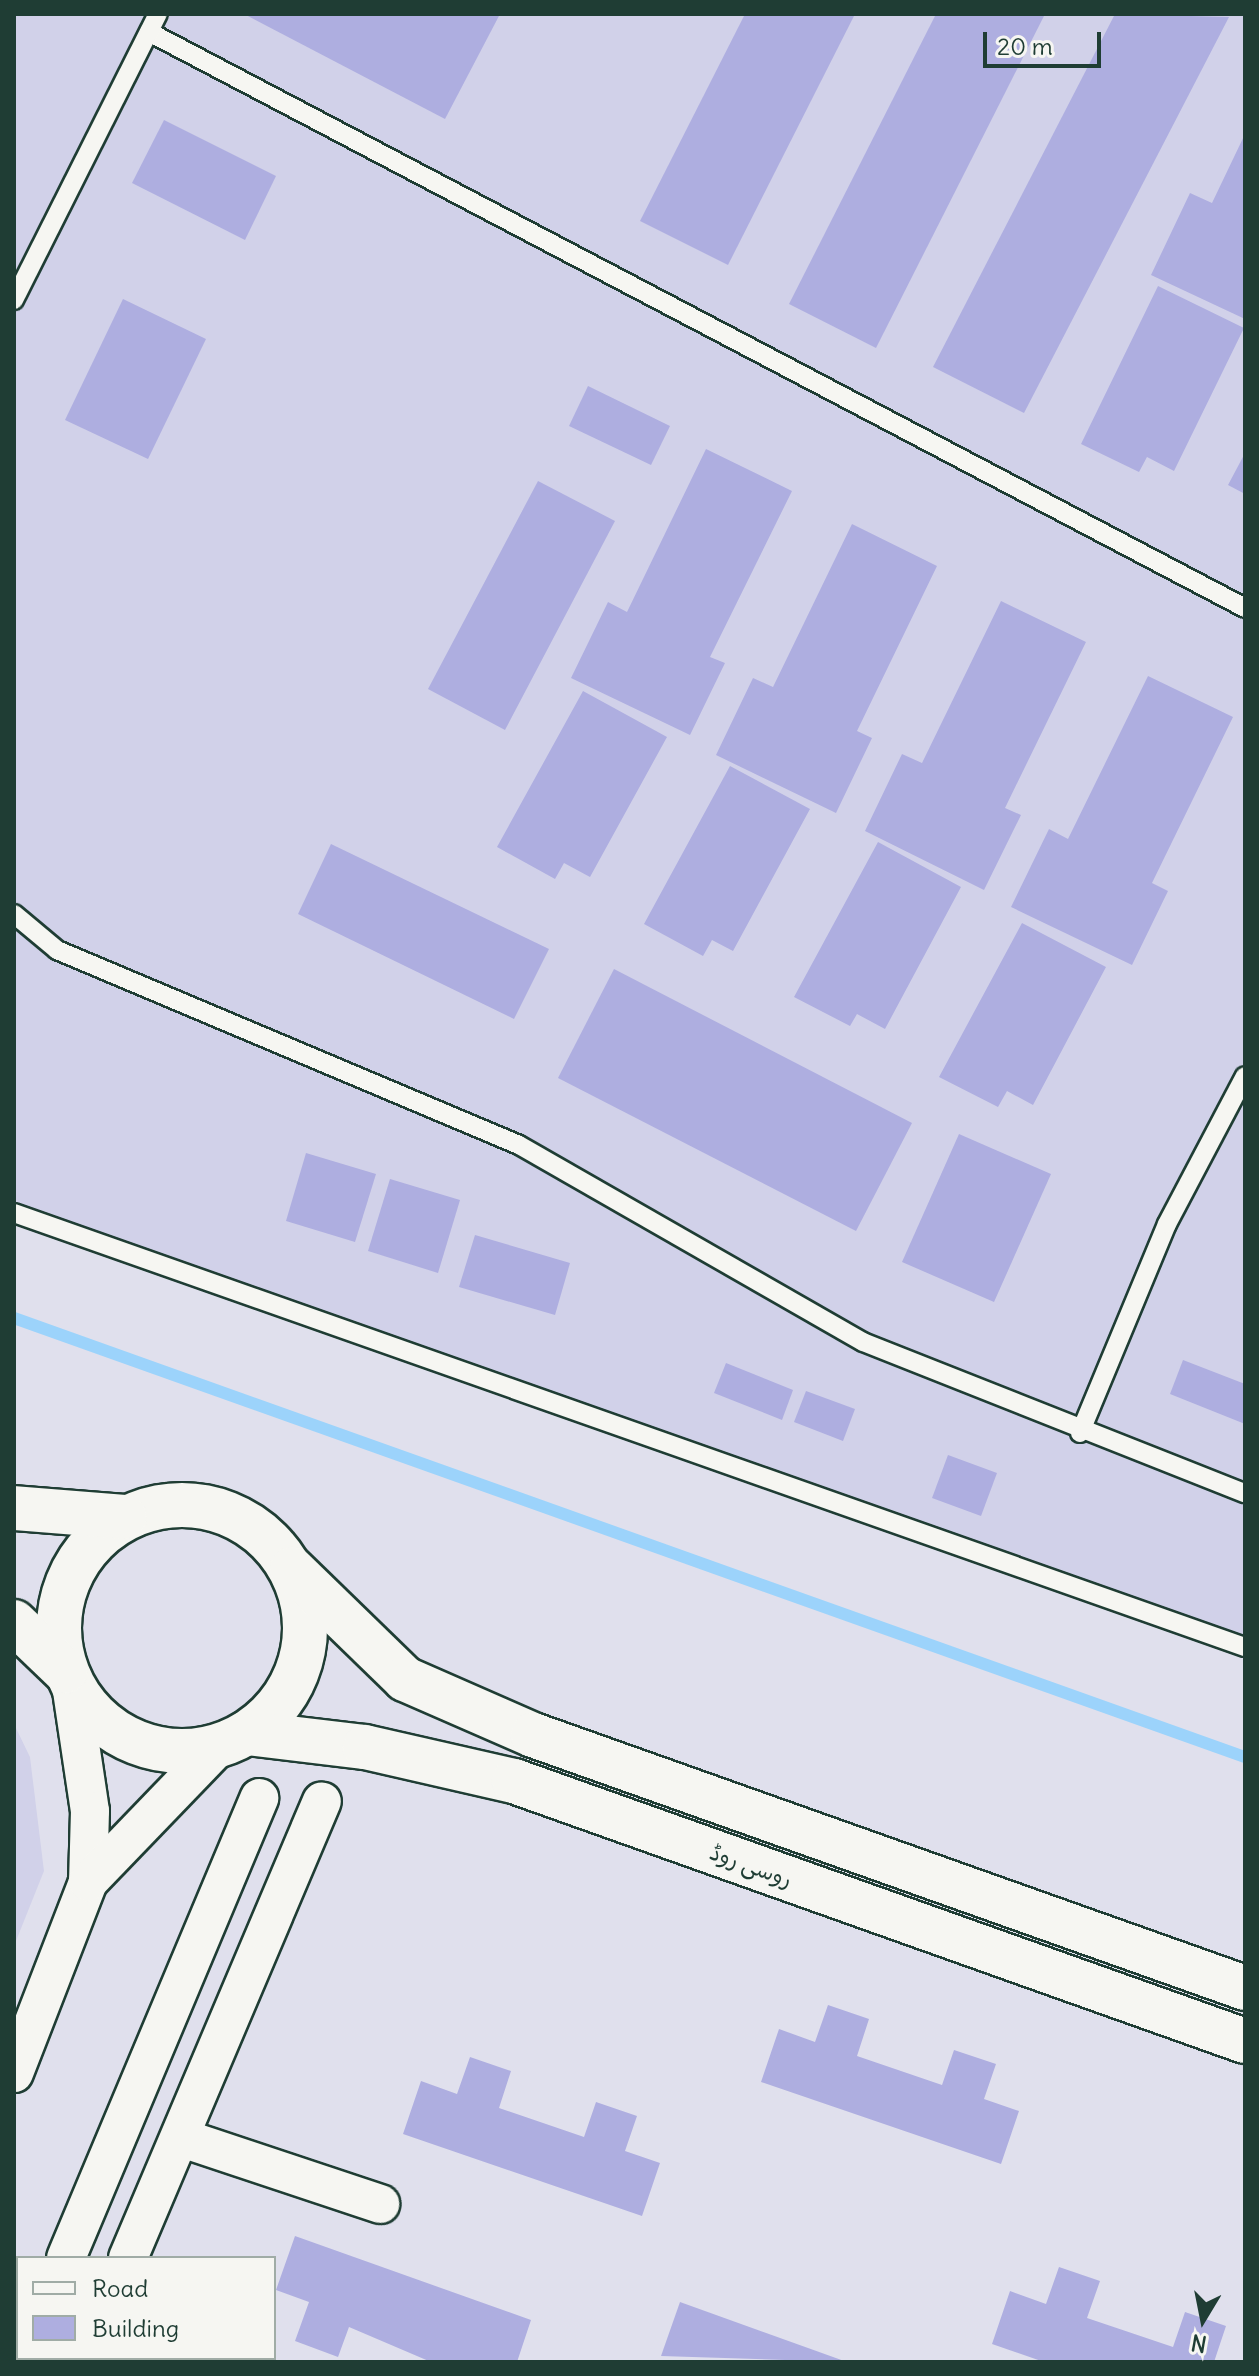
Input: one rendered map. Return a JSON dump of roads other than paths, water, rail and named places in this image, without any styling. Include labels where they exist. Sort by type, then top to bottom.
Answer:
[{"type":"main road","points":[[14,1508],[125,1517],[172,1504],[219,1509],[262,1532],[292,1569],[405,1679],[533,1735],[1245,1988]]},
{"type":"main road","points":[[68,1677],[57,1627],[66,1583],[89,1545],[125,1517]]},
{"type":"main road","points":[[14,1622],[68,1677],[98,1719],[134,1742],[175,1752],[233,1740],[282,1702],[302,1660],[306,1614],[292,1569]]},
{"type":"main road","name":"روسی روڈ","points":[[233,1740],[365,1747],[514,1781],[1245,2041]]},
{"type":"street","points":[[14,2073],[88,1882],[90,1811],[68,1677]]},
{"type":"street","points":[[88,1882],[233,1740]]},
{"type":"street","points":[[67,2256],[259,1798]]},
{"type":"street","points":[[129,2256],[182,2138],[322,1801]]},
{"type":"street","points":[[182,2138],[380,2204]]},
{"type":"lane","points":[[14,300],[158,14]]},
{"type":"lane","points":[[149,32],[1245,608]]},
{"type":"lane","points":[[14,914],[57,950],[519,1145],[863,1342],[1080,1433],[1245,1493]]},
{"type":"lane","points":[[1080,1433],[1167,1224],[1245,1076]]},
{"type":"lane","points":[[14,1213],[1245,1647]]},
{"type":"waterway","points":[[14,1318],[1245,1757]]}]
